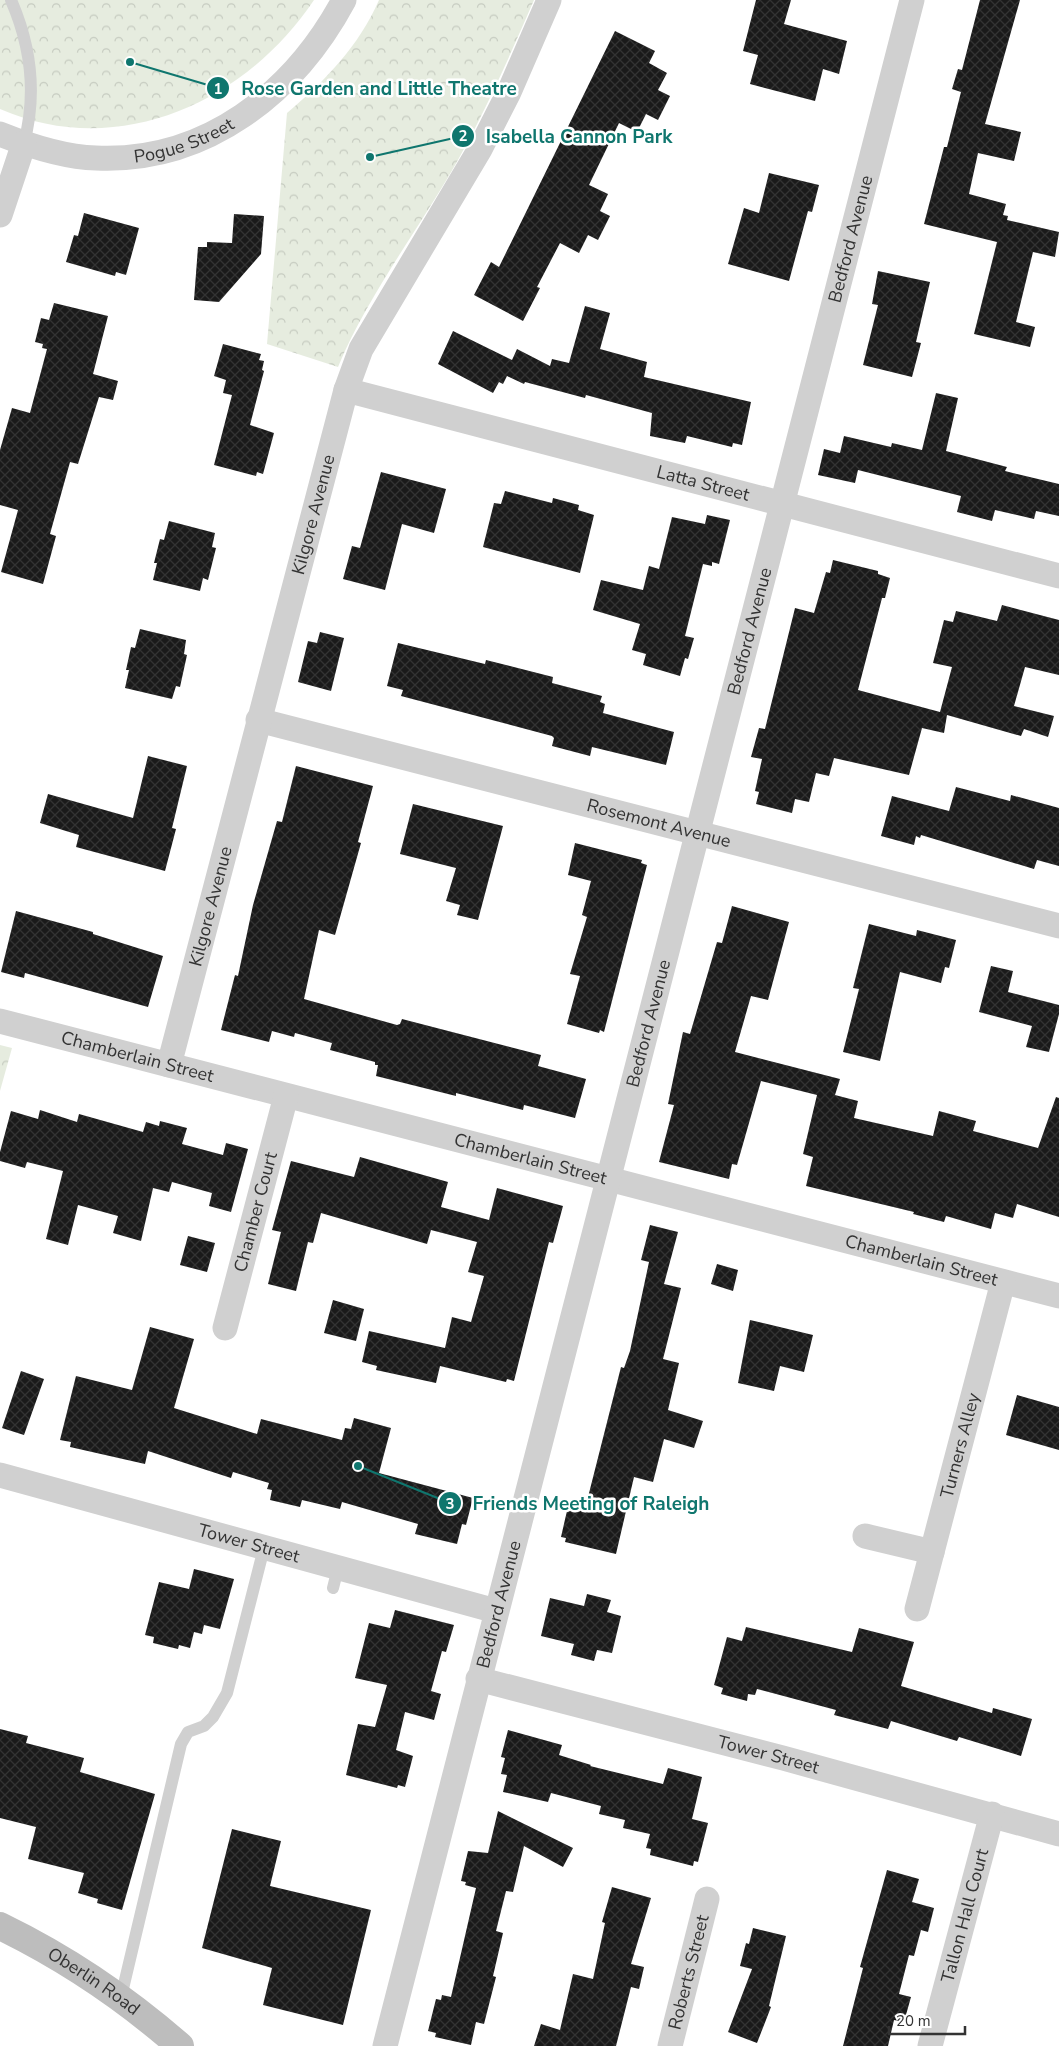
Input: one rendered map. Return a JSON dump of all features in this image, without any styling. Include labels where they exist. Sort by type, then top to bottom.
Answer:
[{"type":"main road","name":"Oberlin Road","points":[[0,1926],[61,1957],[121,1997],[180,2046]]},
{"type":"street","name":"Pogue Street","points":[[0,134],[71,156],[120,158],[189,143],[224,129],[252,111],[284,84],[313,52],[344,0]]},
{"type":"street","name":"Kilgore Avenue","points":[[169,1065],[346,390],[361,349],[480,149],[509,92],[549,0]]},
{"type":"street","name":"Bedford Avenue","points":[[385,2046],[478,1679],[699,833],[912,0]]},
{"type":"street","points":[[0,215],[24,143]]},
{"type":"street","name":"Latta Street","points":[[346,390],[1059,576]]},
{"type":"street","name":"Rosemont Avenue","points":[[258,720],[1059,926]]},
{"type":"street","name":"Chamberlain Street","points":[[0,1021],[1059,1296]]},
{"type":"street","name":"Chamber Court","points":[[225,1328],[286,1096]]},
{"type":"street","name":"Turners Alley","points":[[917,1609],[1003,1282]]},
{"type":"street","name":"Tower Street","points":[[0,1475],[264,1548],[336,1578],[496,1611]]},
{"type":"street","points":[[865,1536],[932,1552]]},
{"type":"street","name":"Tower Street","points":[[478,1679],[992,1814],[1059,1834]]},
{"type":"street","name":"Tallon Hall Court","points":[[930,2046],[992,1814]]},
{"type":"street","name":"Roberts Street","points":[[670,2046],[707,1899]]},
{"type":"lane","points":[[11,0],[25,38],[30,73],[30,121],[24,143]]},
{"type":"lane","points":[[121,1997],[181,1744],[188,1732],[204,1726],[214,1717],[227,1692],[264,1548]]},
{"type":"green space","points":[[0,0],[314,0],[286,36],[253,67],[216,93],[176,112],[133,124],[89,128],[45,123],[0,109]]},
{"type":"green space","points":[[379,0],[534,0],[501,75],[464,149],[371,301],[338,367],[267,344],[287,113],[340,62],[362,33]]},
{"type":"green space","points":[[0,1045],[12,1048],[0,1091]]},
{"type":"building","points":[[756,0],[791,0],[784,24],[847,41],[839,74],[823,69],[815,101],[750,84],[758,55],[743,51]]},
{"type":"building","points":[[980,0],[1020,0],[985,124],[1021,132],[1014,161],[978,153],[969,194],[1006,204],[1003,215],[1008,216],[1007,220],[1059,232],[1055,257],[1033,252],[1016,322],[1035,327],[1030,347],[974,334],[997,242],[924,224],[944,147],[947,147],[961,92],[952,89],[958,69],[962,70]]},
{"type":"building","points":[[615,31],[655,51],[649,63],[667,73],[658,90],[670,96],[658,120],[646,114],[637,132],[619,123],[589,185],[608,194],[600,211],[610,216],[598,240],[588,235],[579,253],[560,243],[537,287],[540,288],[523,321],[474,295],[491,262],[499,267]]},
{"type":"building","points":[[769,173],[819,185],[812,212],[808,211],[789,281],[728,264],[744,208],[759,213]]},
{"type":"building","points":[[84,213],[139,228],[126,275],[116,272],[115,276],[66,262],[74,235],[78,236]]},
{"type":"building","points":[[234,214],[264,216],[261,254],[219,302],[194,300],[198,247],[207,247],[207,242],[232,243]]},
{"type":"building","points":[[878,271],[930,282],[916,342],[921,343],[912,377],[863,365],[878,305],[872,304]]},
{"type":"building","points":[[54,303],[108,316],[93,374],[118,381],[113,400],[99,397],[78,464],[70,462],[50,534],[56,536],[43,584],[1,572],[18,510],[0,505],[0,450],[12,408],[30,413],[47,349],[42,348],[43,344],[35,342],[41,318],[49,320]]},
{"type":"building","points":[[585,306],[610,313],[600,349],[647,362],[644,377],[751,402],[742,445],[733,443],[732,447],[687,436],[685,443],[650,436],[652,413],[586,395],[585,398],[525,382],[524,384],[507,376],[503,384],[499,382],[493,393],[438,364],[453,331],[512,360],[517,349],[550,366],[552,359],[569,363]]},
{"type":"building","points":[[223,344],[261,354],[259,360],[264,361],[262,370],[264,371],[250,425],[274,433],[263,474],[257,472],[256,476],[214,465],[232,395],[223,393],[226,380],[214,376]]},
{"type":"building","points":[[936,393],[958,398],[946,451],[1007,467],[1005,471],[1059,484],[1059,516],[1036,511],[1034,519],[995,510],[992,521],[957,512],[961,496],[858,470],[855,483],[818,475],[824,449],[840,453],[844,436],[891,447],[892,443],[922,450]]},
{"type":"building","points":[[381,472],[446,489],[434,533],[402,524],[385,590],[343,579],[352,546],[360,548]]},
{"type":"building","points":[[505,491],[552,503],[553,498],[579,505],[578,510],[594,515],[580,573],[483,547],[494,503],[501,504]]},
{"type":"building","points":[[707,515],[730,520],[719,564],[712,562],[712,566],[703,564],[685,636],[694,638],[688,659],[685,658],[680,676],[643,665],[646,654],[632,650],[640,624],[593,610],[601,580],[643,590],[649,566],[659,569],[672,517],[705,524]]},
{"type":"building","points":[[169,521],[215,533],[212,547],[216,548],[208,580],[203,578],[200,591],[153,580],[157,563],[154,563],[160,539],[164,540]]},
{"type":"building","points":[[833,560],[878,571],[878,574],[890,578],[885,598],[882,598],[858,690],[940,712],[952,667],[933,663],[944,620],[953,622],[956,611],[997,621],[1002,605],[1059,620],[1059,675],[1025,667],[1014,706],[1054,716],[1048,737],[1024,729],[1021,736],[947,715],[944,733],[922,728],[909,775],[834,758],[829,776],[816,773],[809,802],[795,799],[792,813],[756,804],[759,792],[755,791],[762,759],[751,757],[759,728],[765,729],[795,608],[814,613],[826,572],[830,573]]},
{"type":"building","points":[[140,629],[186,640],[184,654],[187,655],[180,687],[176,686],[172,699],[125,688],[129,670],[126,670],[131,647],[135,648]]},
{"type":"building","points":[[320,632],[344,638],[331,691],[298,682],[308,641],[317,643]]},
{"type":"building","points":[[398,643],[485,664],[486,660],[553,677],[552,683],[602,696],[600,702],[605,704],[603,713],[674,732],[666,765],[592,747],[590,756],[552,746],[554,738],[552,736],[401,696],[403,690],[387,686]]},
{"type":"building","points":[[148,756],[187,766],[172,828],[176,829],[165,871],[76,847],[79,835],[40,823],[48,794],[133,818]]},
{"type":"building","points":[[296,766],[373,786],[358,842],[361,843],[335,935],[319,930],[304,999],[397,1025],[400,1024],[402,1019],[541,1055],[538,1066],[586,1079],[575,1118],[524,1105],[523,1110],[456,1093],[456,1096],[376,1076],[378,1065],[375,1065],[375,1062],[330,1050],[332,1043],[295,1033],[294,1037],[272,1031],[269,1042],[221,1030],[235,975],[238,976],[253,905],[277,821],[282,822]]},
{"type":"building","points":[[956,787],[1010,801],[1011,795],[1059,808],[1059,866],[1037,860],[1034,869],[921,835],[920,838],[916,836],[914,845],[881,836],[892,796],[949,811]]},
{"type":"building","points":[[413,804],[503,826],[478,920],[457,915],[460,905],[446,901],[456,868],[400,854]]},
{"type":"building","points":[[575,843],[642,860],[641,863],[647,865],[604,1032],[600,1030],[599,1033],[567,1024],[580,976],[570,974],[587,917],[582,915],[591,881],[568,875]]},
{"type":"building","points":[[732,906],[789,922],[768,1000],[751,996],[735,1052],[840,1079],[835,1095],[858,1101],[854,1118],[933,1136],[939,1111],[976,1121],[973,1131],[1038,1148],[1056,1097],[1059,1098],[1059,1217],[1017,1204],[1013,1218],[995,1213],[991,1229],[946,1216],[944,1222],[913,1214],[914,1212],[806,1186],[813,1157],[803,1154],[817,1095],[761,1081],[737,1165],[732,1164],[729,1179],[659,1162],[674,1105],[668,1104],[683,1032],[690,1034],[717,942],[722,943]]},
{"type":"building","points":[[16,911],[93,932],[93,934],[163,956],[148,1007],[25,973],[24,978],[1,972]]},
{"type":"building","points":[[869,924],[916,936],[917,930],[956,940],[949,968],[945,967],[941,983],[900,972],[880,1061],[843,1052],[859,989],[853,988]]},
{"type":"building","points":[[991,966],[1013,971],[1008,992],[1059,1005],[1059,1014],[1049,1052],[1026,1047],[1032,1026],[979,1012]]},
{"type":"building","points":[[40,1110],[77,1122],[79,1114],[143,1132],[146,1122],[159,1126],[160,1121],[187,1128],[182,1144],[223,1155],[226,1143],[248,1149],[231,1212],[209,1206],[212,1193],[172,1182],[169,1192],[153,1188],[141,1241],[113,1233],[118,1216],[78,1205],[68,1245],[46,1239],[63,1171],[27,1162],[25,1168],[0,1161],[0,1152],[11,1111],[38,1119]]},
{"type":"building","points":[[360,1157],[448,1182],[441,1207],[489,1220],[497,1188],[563,1206],[553,1243],[549,1242],[514,1381],[507,1379],[506,1382],[440,1366],[436,1383],[376,1370],[377,1366],[362,1362],[369,1331],[445,1348],[452,1317],[471,1322],[484,1276],[468,1272],[477,1242],[431,1230],[427,1244],[321,1213],[313,1243],[308,1242],[296,1291],[268,1284],[281,1232],[272,1230],[291,1161],[354,1177]]},
{"type":"building","points":[[650,1225],[678,1232],[664,1284],[681,1288],[663,1359],[679,1363],[668,1410],[703,1421],[694,1448],[664,1439],[653,1482],[634,1477],[616,1554],[565,1542],[566,1538],[561,1537],[569,1502],[574,1503],[575,1499],[587,1501],[621,1367],[624,1368],[630,1351],[649,1262],[641,1260]]},
{"type":"building","points":[[188,1236],[215,1243],[207,1272],[180,1265]]},
{"type":"building","points":[[717,1264],[738,1270],[733,1291],[711,1284]]},
{"type":"building","points":[[333,1300],[364,1309],[356,1341],[324,1333]]},
{"type":"building","points":[[750,1320],[813,1335],[804,1372],[780,1366],[774,1391],[738,1383]]},
{"type":"building","points":[[150,1327],[194,1339],[174,1408],[257,1434],[261,1419],[342,1440],[345,1428],[351,1429],[354,1418],[391,1428],[379,1473],[473,1498],[466,1525],[462,1524],[457,1544],[415,1534],[418,1524],[342,1502],[340,1509],[302,1500],[300,1507],[270,1500],[272,1490],[267,1489],[269,1483],[233,1472],[231,1478],[148,1451],[145,1464],[70,1447],[71,1442],[60,1440],[76,1376],[132,1390]]},
{"type":"building","points":[[21,1371],[44,1379],[24,1435],[2,1428]]},
{"type":"building","points":[[1017,1395],[1059,1407],[1059,1450],[1006,1435]]},
{"type":"building","points":[[194,1569],[234,1579],[220,1629],[204,1625],[202,1634],[194,1632],[190,1648],[179,1645],[178,1649],[153,1643],[154,1637],[145,1635],[159,1582],[189,1589]]},
{"type":"building","points":[[587,1594],[611,1600],[607,1612],[621,1616],[612,1653],[597,1650],[594,1661],[571,1655],[574,1644],[541,1636],[550,1598],[584,1606]]},
{"type":"building","points":[[395,1610],[454,1625],[446,1652],[442,1651],[431,1691],[441,1694],[434,1720],[405,1712],[396,1750],[413,1756],[405,1787],[398,1785],[397,1788],[346,1775],[358,1724],[375,1727],[387,1685],[355,1678],[369,1623],[390,1628]]},
{"type":"building","points":[[746,1627],[852,1652],[859,1628],[914,1642],[901,1686],[992,1713],[993,1708],[1032,1719],[1021,1756],[959,1737],[957,1741],[891,1721],[888,1729],[834,1715],[836,1710],[757,1689],[755,1695],[748,1694],[747,1701],[721,1694],[723,1688],[714,1685],[727,1637],[742,1641]]},
{"type":"building","points":[[0,1729],[28,1736],[26,1743],[84,1758],[80,1772],[155,1794],[122,1910],[97,1903],[98,1899],[78,1893],[84,1873],[28,1859],[36,1827],[0,1818]]},
{"type":"building","points":[[508,1730],[562,1745],[559,1755],[590,1766],[663,1784],[668,1768],[702,1777],[692,1819],[708,1823],[698,1862],[694,1861],[693,1866],[650,1855],[651,1849],[646,1848],[650,1834],[623,1828],[625,1820],[599,1814],[601,1806],[551,1793],[548,1802],[503,1792],[507,1775],[501,1774],[505,1758],[501,1757]]},
{"type":"building","points":[[498,1811],[573,1848],[563,1867],[524,1846],[513,1892],[506,1891],[496,1931],[503,1933],[493,1976],[496,1977],[484,2024],[476,2022],[471,2045],[435,2037],[436,2033],[428,2031],[436,1999],[441,2000],[442,1995],[451,1997],[476,1888],[465,1885],[466,1882],[461,1881],[468,1851],[488,1853]]},
{"type":"building","points":[[232,1829],[281,1841],[270,1886],[371,1910],[343,2025],[263,2005],[272,1968],[202,1948]]},
{"type":"building","points":[[887,1870],[919,1879],[912,1902],[934,1908],[928,1932],[921,1930],[914,1956],[909,1955],[899,1994],[911,1997],[904,2022],[894,2020],[888,2046],[843,2046],[863,1968],[860,1967]]},
{"type":"building","points":[[612,1887],[651,1898],[631,1964],[644,1967],[639,1989],[631,1987],[616,2046],[534,2046],[541,2024],[560,2030],[573,1974],[593,1979],[605,1923],[602,1922]]},
{"type":"building","points":[[753,1928],[786,1936],[769,2006],[771,2007],[757,2043],[728,2032],[752,1969],[740,1966],[746,1943],[749,1944]]},
{"type":"place","name":"Rose Garden and Little Theatre","points":[[130,62]]},
{"type":"place","name":"Isabella Cannon Park","points":[[370,157]]},
{"type":"place","name":"Friends Meeting of Raleigh","points":[[358,1466]]}]
